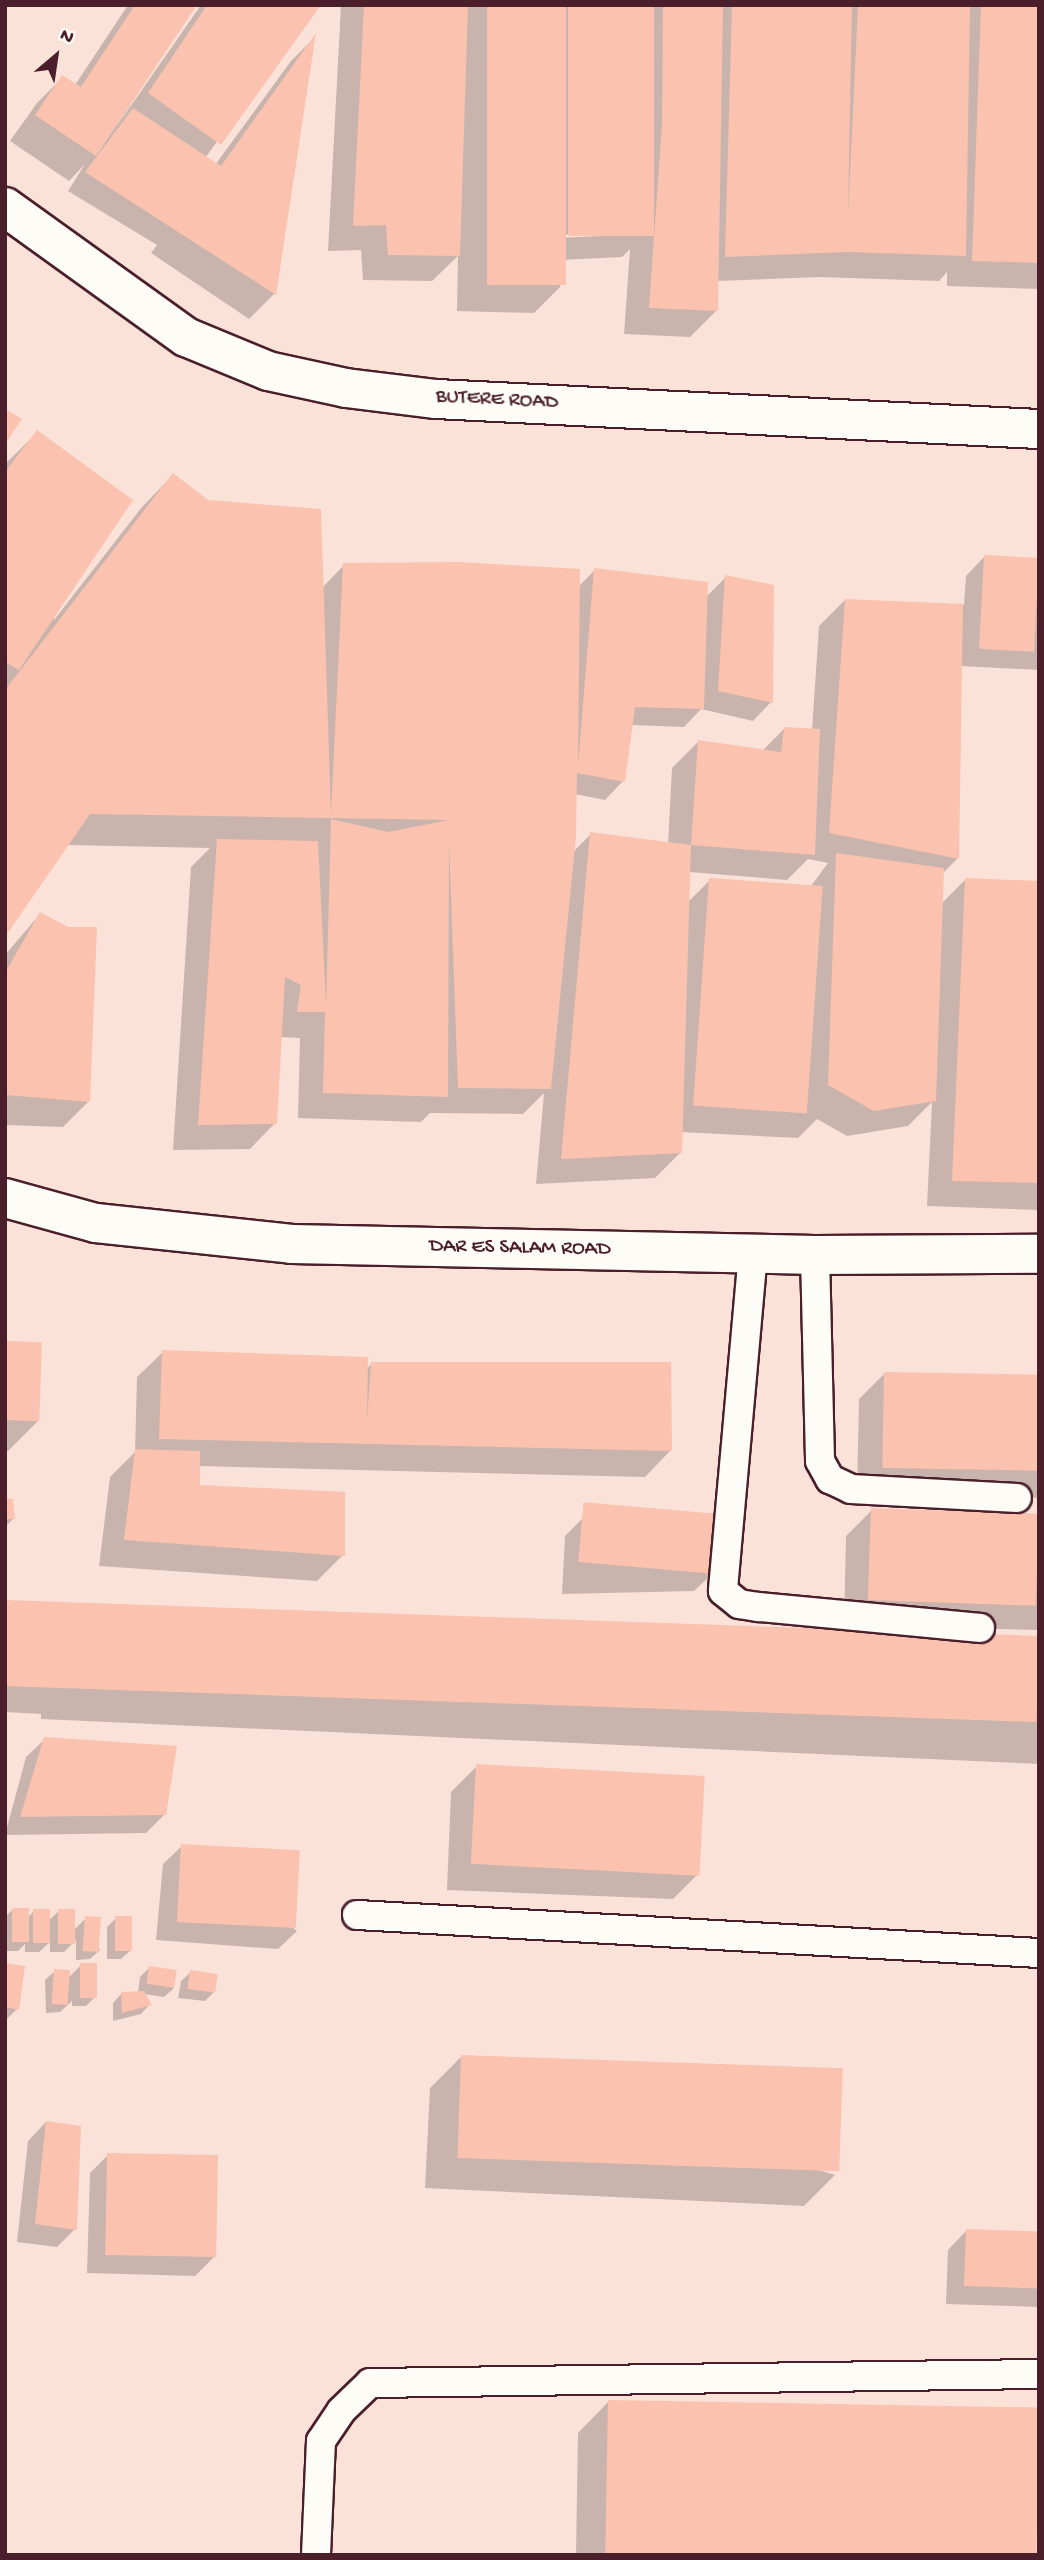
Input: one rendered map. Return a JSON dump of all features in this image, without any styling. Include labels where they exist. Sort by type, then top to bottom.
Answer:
[{"type":"street","name":"BUTERE ROAD","points":[[5,207],[186,337],[268,370],[346,388],[436,399],[1039,429]]},
{"type":"street","name":"DAR ES SALAM ROAD","points":[[5,1198],[96,1223],[292,1244],[815,1255],[1039,1254]]},
{"type":"lane","points":[[753,1254],[723,1591],[739,1604],[759,1607],[980,1628]]},
{"type":"lane","points":[[815,1255],[820,1461],[830,1479],[851,1489],[1017,1499]]},
{"type":"lane","points":[[357,1915],[1039,1953]]},
{"type":"lane","points":[[316,2555],[321,2441],[341,2411],[370,2383],[1039,2374]]},
{"type":"shaded area","points":[[5,5],[1039,5],[1039,2555],[5,2555]]},
{"type":"building","points":[[135,5],[197,5],[96,156],[35,115],[62,75],[81,87]]},
{"type":"building","points":[[207,5],[321,5],[221,145],[148,93]]},
{"type":"building","points":[[364,5],[468,5],[460,256],[388,255],[386,225],[353,226]]},
{"type":"building","points":[[487,5],[566,5],[566,285],[487,285]]},
{"type":"building","points":[[568,5],[654,5],[654,236],[568,236]]},
{"type":"building","points":[[663,5],[723,5],[718,311],[649,308],[662,125]]},
{"type":"building","points":[[732,5],[852,5],[848,217],[858,5],[970,5],[966,256],[846,252],[725,257]]},
{"type":"building","points":[[981,5],[1039,5],[1039,263],[972,261]]},
{"type":"building","points":[[316,33],[276,295],[85,172],[133,108],[221,166]]},
{"type":"building","points":[[5,409],[22,419],[5,444]]},
{"type":"building","points":[[37,430],[133,500],[19,670],[5,662],[5,472]]},
{"type":"building","points":[[173,473],[208,500],[321,509],[331,814],[343,563],[460,562],[580,569],[578,766],[594,568],[708,582],[704,709],[635,707],[625,782],[577,773],[576,837],[551,1089],[458,1088],[449,842],[448,1097],[323,1093],[325,1012],[297,1012],[301,985],[285,977],[277,1124],[198,1125],[217,839],[318,841],[326,1005],[331,819],[388,832],[449,820],[90,814],[5,937],[5,690]]},
{"type":"building","points":[[984,555],[1039,558],[1034,652],[979,649]]},
{"type":"building","points":[[725,575],[774,585],[773,703],[718,691]]},
{"type":"building","points":[[845,599],[963,604],[959,859],[829,833]]},
{"type":"building","points":[[784,727],[820,729],[815,855],[691,845],[698,740],[781,752]]},
{"type":"building","points":[[590,832],[691,845],[682,1153],[561,1159]]},
{"type":"building","points":[[836,853],[944,868],[936,1101],[874,1111],[828,1085]]},
{"type":"building","points":[[709,878],[823,886],[807,1113],[693,1105]]},
{"type":"building","points":[[965,878],[1039,881],[1039,1183],[952,1181]]},
{"type":"building","points":[[40,912],[68,927],[97,927],[90,1102],[5,1095],[5,973]]},
{"type":"building","points":[[5,1341],[42,1342],[39,1421],[5,1420]]},
{"type":"building","points":[[162,1350],[368,1357],[367,1421],[371,1362],[671,1362],[672,1451],[159,1439]]},
{"type":"building","points":[[884,1372],[1039,1375],[1037,1471],[882,1468]]},
{"type":"building","points":[[135,1449],[200,1451],[200,1485],[345,1492],[345,1556],[124,1540]]},
{"type":"building","points":[[5,1498],[13,1499],[15,1519],[5,1519]]},
{"type":"building","points":[[584,1502],[719,1514],[714,1574],[578,1562]]},
{"type":"building","points":[[871,1508],[1039,1514],[1036,1606],[868,1600]]},
{"type":"building","points":[[5,1600],[1039,1636],[1036,1722],[5,1686]]},
{"type":"building","points":[[44,1737],[177,1746],[166,1815],[20,1817]]},
{"type":"building","points":[[476,1764],[705,1776],[699,1876],[471,1864]]},
{"type":"building","points":[[181,1844],[300,1850],[296,1928],[177,1922]]},
{"type":"building","points":[[12,1908],[29,1908],[29,1942],[12,1942]]},
{"type":"building","points":[[33,1909],[50,1909],[50,1943],[33,1943]]},
{"type":"building","points":[[58,1909],[75,1909],[75,1944],[58,1944]]},
{"type":"building","points":[[85,1916],[101,1917],[99,1952],[83,1951]]},
{"type":"building","points":[[115,1916],[132,1916],[132,1951],[115,1951]]},
{"type":"building","points":[[5,1963],[25,1966],[19,2010],[5,2007]]},
{"type":"building","points":[[80,1963],[97,1963],[97,1998],[80,1998]]},
{"type":"building","points":[[149,1966],[177,1970],[174,1988],[146,1984]]},
{"type":"building","points":[[54,1969],[70,1970],[68,2005],[52,2004]]},
{"type":"building","points":[[190,1970],[218,1974],[215,1993],[187,1989]]},
{"type":"building","points":[[144,1991],[152,2005],[122,2013],[121,1992]]},
{"type":"building","points":[[461,2055],[843,2068],[839,2171],[457,2158]]},
{"type":"building","points":[[46,2121],[81,2126],[77,2230],[35,2224]]},
{"type":"building","points":[[107,2153],[218,2155],[216,2257],[105,2255]]},
{"type":"building","points":[[966,2229],[1039,2232],[1037,2289],[964,2286]]},
{"type":"building","points":[[608,2400],[1039,2408],[1036,2555],[605,2555]]}]
